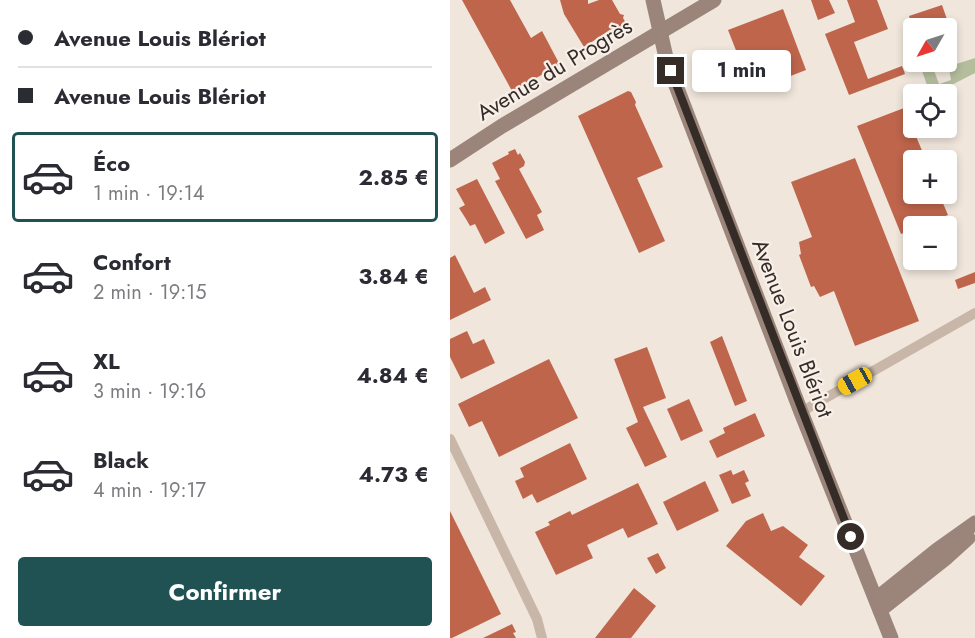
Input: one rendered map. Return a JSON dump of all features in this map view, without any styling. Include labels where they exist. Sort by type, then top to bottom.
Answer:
[{"type":"street","name":"Avenue Louis Blériot","points":[[653,0],[667,62],[801,412],[891,638]]},
{"type":"street","name":"Avenue du Progrès","points":[[450,160],[714,0]]},
{"type":"street","points":[[801,412],[975,313]]},
{"type":"street","points":[[450,439],[537,619],[542,638]]},
{"type":"street","points":[[878,605],[937,550],[975,523]]},
{"type":"street","points":[[878,605],[947,557],[975,531]]},
{"type":"green space","points":[[975,58],[975,73],[954,84],[939,84],[951,80],[950,72],[957,72],[957,64]]},
{"type":"green space","points":[[922,72],[935,72],[939,84],[927,84]]},
{"type":"building","points":[[462,0],[510,0],[531,38],[542,31],[560,65],[512,91]]},
{"type":"building","points":[[560,0],[588,0],[588,4],[599,0],[612,0],[620,14],[624,15],[626,23],[621,26],[621,30],[613,28],[584,47],[564,14]]},
{"type":"building","points":[[811,0],[829,0],[835,13],[818,20]]},
{"type":"building","points":[[847,0],[877,0],[888,29],[854,42],[868,79],[902,66],[905,74],[849,95],[825,34],[855,22]]},
{"type":"building","points":[[942,5],[947,18],[910,18],[909,16]]},
{"type":"building","points":[[783,9],[806,70],[752,91],[728,30]]},
{"type":"building","points":[[628,91],[631,92],[636,102],[635,105],[663,167],[637,178],[665,241],[639,253],[578,116]]},
{"type":"building","points":[[903,108],[903,138],[917,138],[922,150],[903,150],[903,204],[943,204],[948,215],[903,216],[903,233],[901,234],[857,126]]},
{"type":"building","points":[[515,149],[525,162],[524,166],[519,169],[542,212],[537,215],[544,230],[526,239],[495,181],[500,179],[492,163]]},
{"type":"building","points":[[855,158],[919,321],[855,346],[834,291],[820,297],[814,286],[811,287],[799,255],[801,254],[799,242],[812,237],[791,182]]},
{"type":"building","points":[[477,179],[505,233],[485,244],[475,224],[470,226],[459,208],[465,205],[456,189]]},
{"type":"building","points":[[455,255],[474,293],[485,287],[491,300],[450,320],[450,258]]},
{"type":"building","points":[[975,272],[975,283],[958,289],[955,280]]},
{"type":"building","points":[[467,331],[473,344],[484,339],[495,363],[461,379],[450,357],[450,339]]},
{"type":"building","points":[[722,336],[747,401],[735,406],[710,342]]},
{"type":"building","points":[[647,347],[666,398],[643,407],[667,457],[645,467],[626,428],[638,422],[614,359]]},
{"type":"building","points":[[549,359],[578,418],[499,457],[482,421],[469,427],[458,404]]},
{"type":"building","points":[[689,399],[703,431],[681,441],[667,409]]},
{"type":"building","points":[[755,413],[765,436],[717,458],[709,441],[725,433],[723,428]]},
{"type":"building","points":[[570,443],[587,479],[537,503],[532,494],[523,499],[515,481],[524,477],[520,468]]},
{"type":"building","points":[[731,470],[733,475],[744,470],[749,481],[745,483],[751,496],[732,504],[719,475]]},
{"type":"building","points":[[705,481],[719,511],[677,531],[663,502]]},
{"type":"building","points":[[638,483],[658,524],[628,538],[623,528],[587,545],[593,558],[556,575],[535,532],[550,525],[548,522],[570,511],[572,515]]},
{"type":"building","points":[[450,511],[501,614],[452,638],[450,638]]},
{"type":"building","points":[[763,513],[771,531],[783,526],[808,545],[799,557],[825,576],[801,606],[726,546],[746,521]]},
{"type":"building","points":[[658,553],[666,568],[656,574],[647,558]]},
{"type":"building","points":[[634,588],[656,606],[631,638],[595,638]]},
{"type":"building","points":[[512,624],[516,638],[483,638]]},
{"type":"route","points":[[671,71],[851,537]]}]
